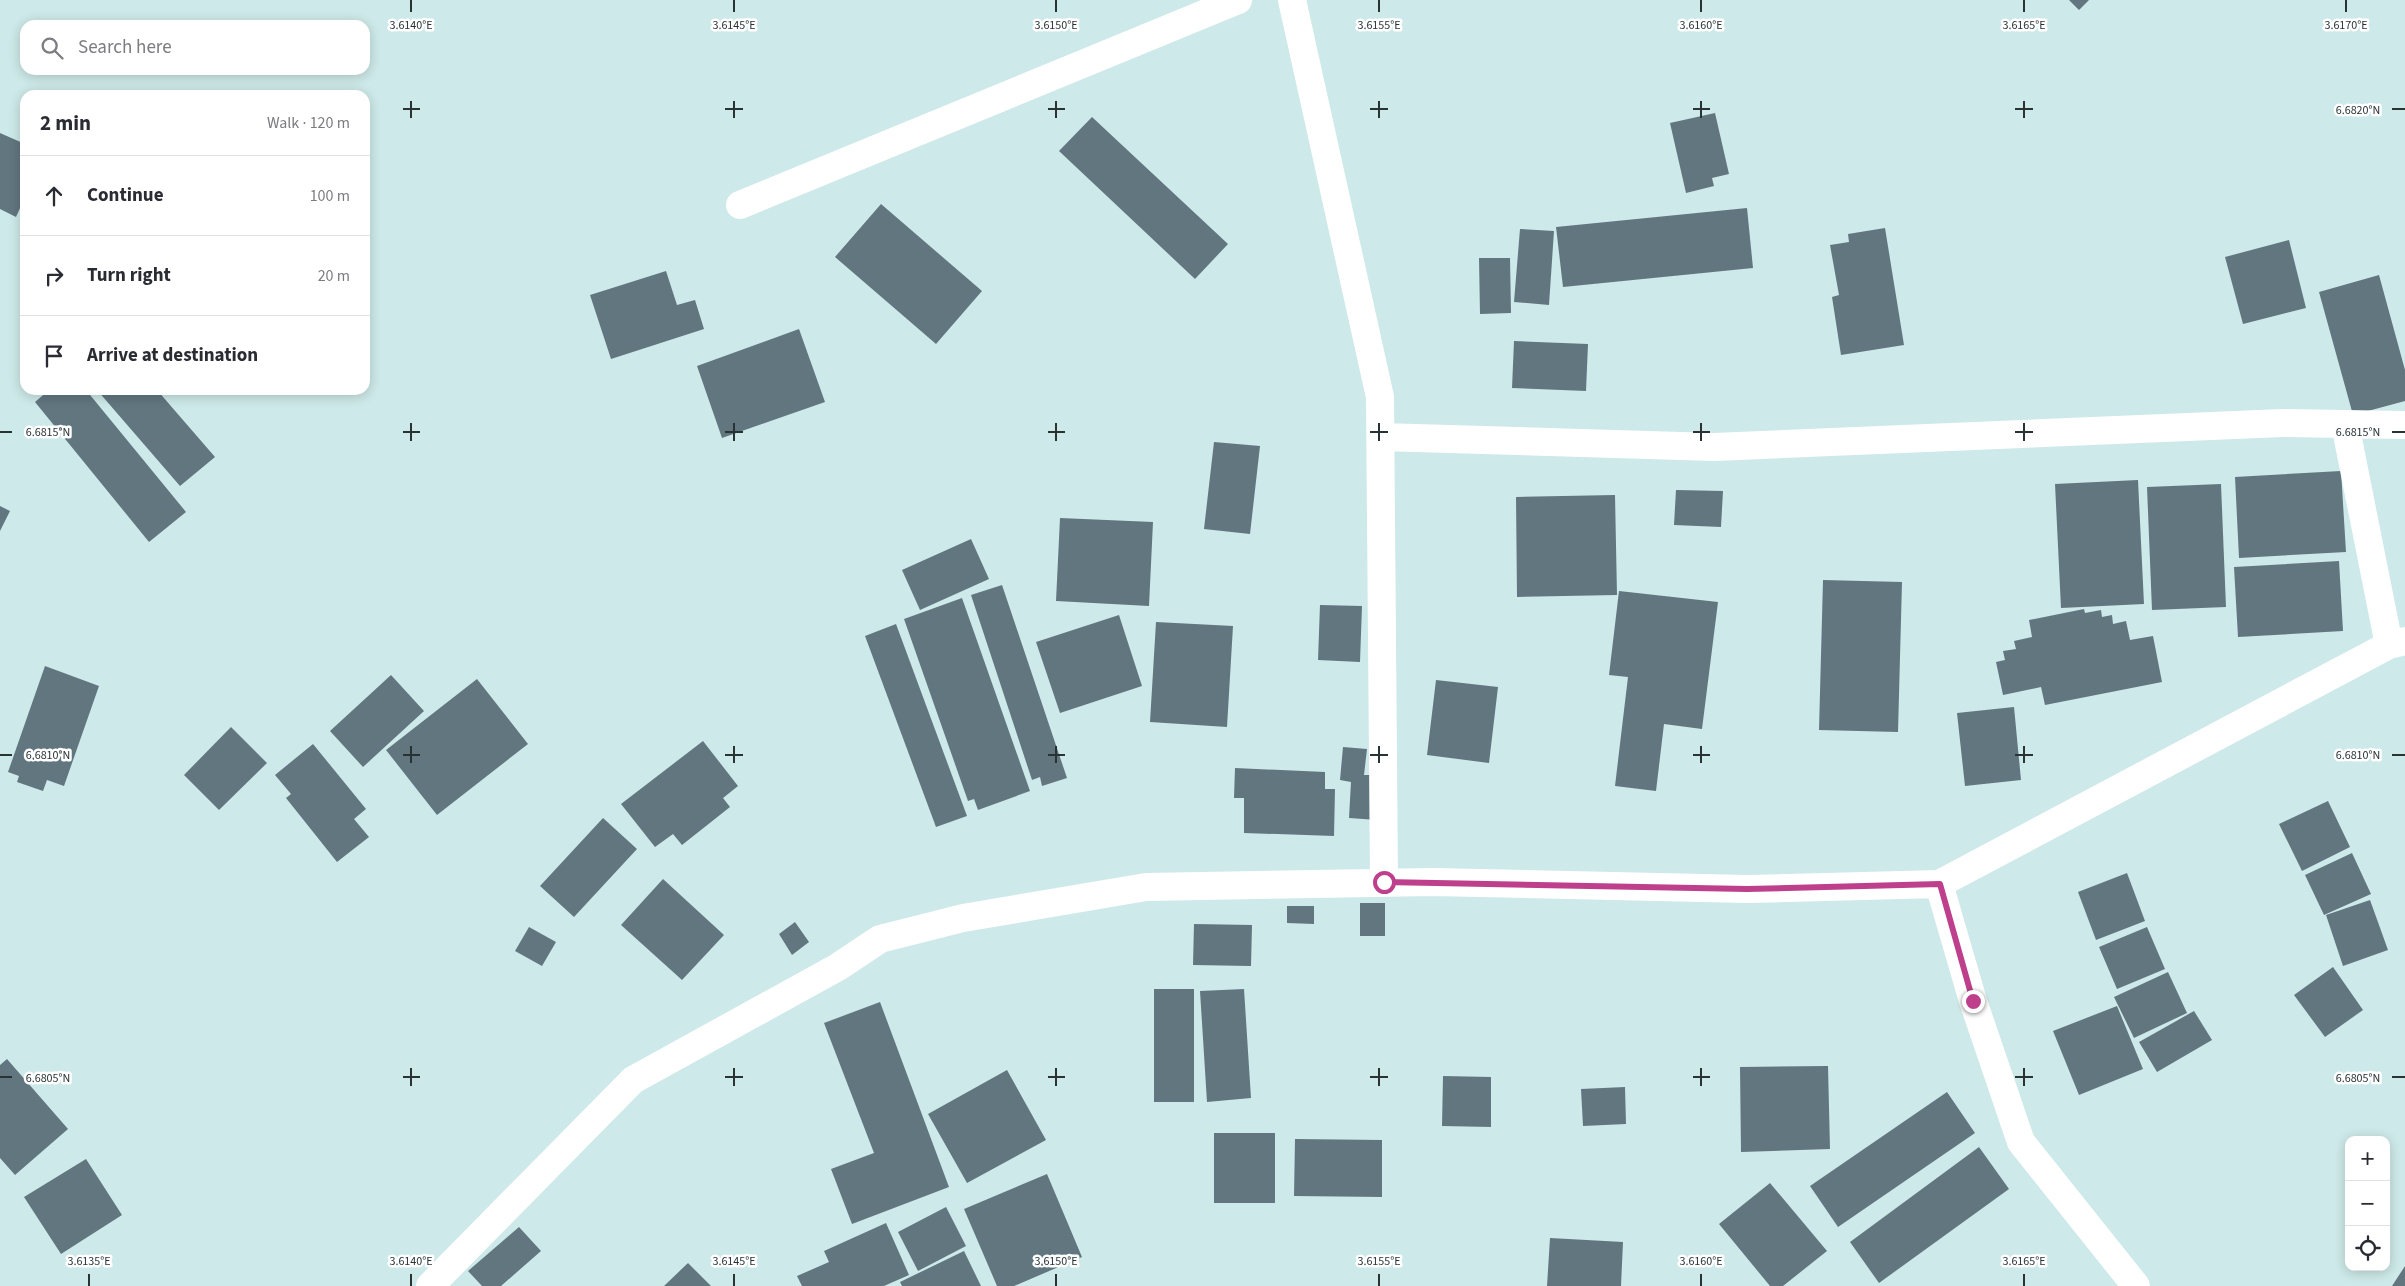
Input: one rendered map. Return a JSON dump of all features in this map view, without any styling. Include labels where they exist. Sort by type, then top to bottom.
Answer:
[{"type":"street","points":[[740,205],[1238,0]]},
{"type":"street","points":[[1292,0],[1380,397],[1384,882]]},
{"type":"street","points":[[1381,437],[1714,448],[2283,423],[2405,425]]},
{"type":"street","points":[[430,1286],[633,1080],[838,967],[880,939],[963,918],[1146,887],[1384,882],[1747,889],[1940,884],[2397,643],[2345,424]]},
{"type":"street","points":[[1940,884],[1973,1001],[2021,1142],[2136,1286]]},
{"type":"building","points":[[2069,0],[2089,0],[2079,10]]},
{"type":"building","points":[[1715,113],[1729,174],[1712,178],[1714,186],[1686,193],[1670,123]]},
{"type":"building","points":[[1092,117],[1228,244],[1195,279],[1059,151]]},
{"type":"building","points":[[0,133],[20,142],[20,208],[16,217],[0,209]]},
{"type":"building","points":[[881,204],[982,291],[936,344],[835,257]]},
{"type":"building","points":[[1747,208],[1753,268],[1563,287],[1556,227]]},
{"type":"building","points":[[1885,228],[1904,345],[1841,355],[1832,297],[1839,295],[1830,245],[1849,242],[1848,234]]},
{"type":"building","points":[[1520,229],[1554,231],[1549,305],[1514,302]]},
{"type":"building","points":[[2289,240],[2306,308],[2243,324],[2225,257]]},
{"type":"building","points":[[1479,258],[1510,258],[1511,313],[1480,314]]},
{"type":"building","points":[[666,271],[677,305],[695,300],[704,329],[611,359],[590,295]]},
{"type":"building","points":[[2379,275],[2405,370],[2405,401],[2353,415],[2319,292]]},
{"type":"building","points":[[799,329],[825,402],[722,438],[697,366]]},
{"type":"building","points":[[1514,341],[1588,344],[1586,391],[1512,388]]},
{"type":"building","points":[[43,395],[90,395],[186,512],[149,542],[35,402]]},
{"type":"building","points":[[101,395],[161,395],[215,457],[180,486]]},
{"type":"building","points":[[1214,442],[1260,446],[1250,534],[1204,529]]},
{"type":"building","points":[[2341,471],[2346,552],[2239,558],[2235,477]]},
{"type":"building","points":[[2138,480],[2144,604],[2061,608],[2055,484]]},
{"type":"building","points":[[2221,484],[2226,607],[2152,610],[2147,487]]},
{"type":"building","points":[[1676,490],[1723,491],[1721,527],[1674,525]]},
{"type":"building","points":[[1615,495],[1617,595],[1517,597],[1516,497]]},
{"type":"building","points":[[0,506],[10,511],[0,531]]},
{"type":"building","points":[[1060,518],[1153,522],[1149,606],[1056,601]]},
{"type":"building","points":[[971,539],[989,579],[920,610],[902,570]]},
{"type":"building","points":[[2339,561],[2343,631],[2238,637],[2234,567]]},
{"type":"building","points":[[1823,580],[1902,582],[1898,732],[1819,730]]},
{"type":"building","points":[[1002,585],[1067,778],[1042,786],[1040,777],[1032,780],[971,595]]},
{"type":"building","points":[[1619,591],[1718,602],[1702,729],[1664,724],[1656,791],[1615,786],[1628,677],[1609,675]]},
{"type":"building","points":[[962,598],[1030,791],[978,810],[974,799],[968,801],[904,619]]},
{"type":"building","points":[[1320,605],[1362,606],[1360,662],[1318,660]]},
{"type":"building","points":[[2084,609],[2085,613],[2101,610],[2102,617],[2112,615],[2113,624],[2126,621],[2130,640],[2153,636],[2162,682],[2045,705],[2041,687],[2003,695],[1996,662],[2005,660],[2003,651],[2016,649],[2014,641],[2032,637],[2029,620]]},
{"type":"building","points":[[1119,615],[1142,686],[1060,713],[1036,642]]},
{"type":"building","points":[[1156,622],[1233,626],[1227,727],[1150,722]]},
{"type":"building","points":[[896,624],[967,816],[936,827],[865,636]]},
{"type":"building","points":[[45,666],[99,686],[64,786],[47,780],[43,791],[17,782],[19,776],[8,772]]},
{"type":"building","points":[[391,675],[424,711],[363,767],[330,731]]},
{"type":"building","points":[[477,679],[528,744],[437,815],[386,750]]},
{"type":"building","points":[[1436,680],[1498,687],[1489,763],[1427,755]]},
{"type":"building","points":[[2014,707],[2021,780],[1965,786],[1957,713]]},
{"type":"building","points":[[231,727],[267,763],[219,810],[184,775]]},
{"type":"building","points":[[703,741],[738,786],[723,798],[730,807],[682,845],[673,834],[655,847],[621,804]]},
{"type":"building","points":[[313,744],[366,809],[354,819],[369,837],[337,862],[286,798],[291,794],[275,775]]},
{"type":"building","points":[[1343,747],[1367,749],[1364,775],[1379,775],[1377,820],[1349,818],[1351,782],[1340,780]]},
{"type":"building","points":[[1235,768],[1325,772],[1325,789],[1335,789],[1334,836],[1244,833],[1244,798],[1234,798]]},
{"type":"building","points":[[2328,801],[2350,847],[2302,871],[2279,824]]},
{"type":"building","points":[[603,818],[637,849],[574,917],[540,886]]},
{"type":"building","points":[[2352,853],[2371,894],[2324,915],[2305,875]]},
{"type":"building","points":[[2127,873],[2145,921],[2096,940],[2078,892]]},
{"type":"building","points":[[663,879],[724,935],[682,980],[621,925]]},
{"type":"building","points":[[2370,900],[2388,950],[2343,966],[2326,915]]},
{"type":"building","points":[[1360,903],[1385,903],[1385,936],[1360,936]]},
{"type":"building","points":[[1287,906],[1314,906],[1314,924],[1287,923]]},
{"type":"building","points":[[795,922],[809,942],[792,955],[779,934]]},
{"type":"building","points":[[1194,924],[1252,925],[1251,966],[1193,965]]},
{"type":"building","points":[[529,927],[556,942],[542,966],[515,951]]},
{"type":"building","points":[[2147,927],[2165,969],[2117,989],[2099,947]]},
{"type":"building","points":[[2333,967],[2363,1010],[2325,1037],[2294,995]]},
{"type":"building","points":[[2168,972],[2187,1013],[2134,1038],[2114,997]]},
{"type":"building","points":[[1154,989],[1194,989],[1194,1102],[1154,1102]]},
{"type":"building","points":[[1244,989],[1251,1098],[1207,1102],[1200,991]]},
{"type":"building","points":[[880,1002],[949,1187],[852,1224],[831,1169],[874,1153],[824,1023]]},
{"type":"building","points":[[2117,1006],[2143,1069],[2079,1095],[2053,1031]]},
{"type":"building","points":[[2194,1011],[2212,1040],[2157,1072],[2139,1042]]},
{"type":"building","points":[[7,1059],[68,1129],[15,1175],[0,1158],[0,1065]]},
{"type":"building","points":[[1828,1066],[1830,1149],[1741,1152],[1740,1067]]},
{"type":"building","points":[[1007,1070],[1046,1140],[967,1183],[928,1114]]},
{"type":"building","points":[[1443,1076],[1491,1077],[1491,1127],[1442,1126]]},
{"type":"building","points":[[1625,1087],[1626,1124],[1583,1126],[1581,1089]]},
{"type":"building","points":[[1947,1092],[1975,1133],[1838,1227],[1810,1186]]},
{"type":"building","points":[[1214,1133],[1275,1133],[1275,1203],[1214,1203]]},
{"type":"building","points":[[1295,1139],[1382,1140],[1382,1197],[1294,1196]]},
{"type":"building","points":[[1979,1147],[2009,1189],[1879,1283],[1850,1242]]},
{"type":"building","points":[[86,1159],[122,1215],[61,1254],[24,1197]]},
{"type":"building","points":[[1047,1174],[1082,1257],[1014,1286],[997,1286],[964,1209]]},
{"type":"building","points":[[1770,1183],[1827,1251],[1783,1286],[1770,1286],[1719,1224]]},
{"type":"building","points":[[946,1207],[966,1246],[918,1271],[898,1232]]},
{"type":"building","points":[[886,1223],[909,1275],[884,1286],[802,1286],[797,1276],[829,1262],[824,1251]]},
{"type":"building","points":[[519,1227],[541,1251],[501,1286],[482,1286],[468,1271]]},
{"type":"building","points":[[1550,1238],[1623,1242],[1621,1286],[1547,1286]]},
{"type":"building","points":[[964,1251],[981,1286],[902,1286],[900,1282]]},
{"type":"building","points":[[688,1263],[711,1286],[664,1286]]},
{"type":"building","points":[[2405,1266],[2405,1286],[2392,1286]]},
{"type":"route","points":[[1384,882],[1432,882],[1504,886],[1747,889],[1940,884],[1973,1001]]}]
